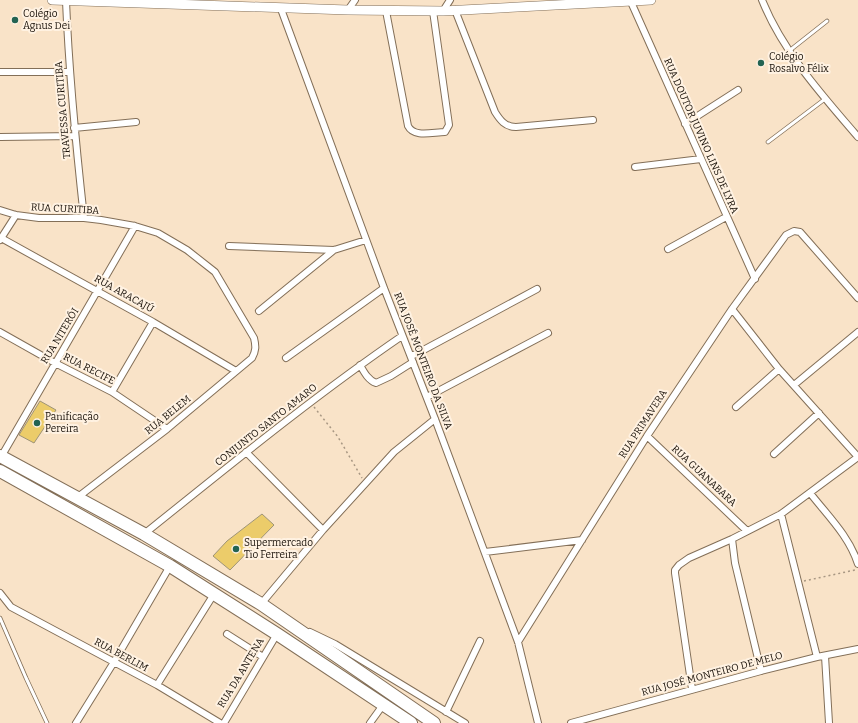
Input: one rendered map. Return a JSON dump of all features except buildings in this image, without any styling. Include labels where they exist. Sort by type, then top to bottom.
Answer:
[{"type":"highway","points":[[1,457],[78,497],[144,534],[261,604],[434,723]]},
{"type":"highway","points":[[0,471],[170,566],[411,723]]},
{"type":"main road","points":[[52,0],[182,2],[281,8],[386,11],[443,11],[651,0]]},
{"type":"street","points":[[348,10],[355,0]]},
{"type":"street","points":[[443,11],[450,0]]},
{"type":"street","points":[[762,0],[776,30],[789,51],[858,137]]},
{"type":"street","name":"TRAVESSA CURITIBA","points":[[66,1],[69,72],[74,136],[84,218]]},
{"type":"street","name":"RUA DOUTOR JUVINO LINS DE LYRA","points":[[631,2],[755,279]]},
{"type":"street","name":"RUA JOSÉ MONTEIRO DA SILVA","points":[[281,8],[366,240],[435,419],[518,642],[538,723]]},
{"type":"street","points":[[386,11],[408,126],[410,131],[416,134],[445,132],[449,125],[433,10]]},
{"type":"street","points":[[455,10],[495,112],[502,122],[510,127],[516,127],[593,120]]},
{"type":"street","points":[[0,72],[69,72]]},
{"type":"street","points":[[685,124],[738,90]]},
{"type":"street","points":[[74,128],[136,122]]},
{"type":"street","points":[[0,137],[74,136]]},
{"type":"street","points":[[635,167],[701,160]]},
{"type":"street","name":"RUA CURITIBA","points":[[0,210],[16,215],[56,219],[84,218],[135,226],[158,233],[187,250],[214,272],[254,338]]},
{"type":"street","points":[[1,239],[16,215]]},
{"type":"street","points":[[668,249],[726,217]]},
{"type":"street","name":"RUA NITERÓI","points":[[1,457],[135,226]]},
{"type":"street","name":"RUA PRIMAVERA","points":[[518,642],[647,436],[732,309],[786,235],[794,231],[800,232],[858,298]]},
{"type":"street","name":"RUA ARACAJÚ","points":[[1,239],[98,291],[236,371]]},
{"type":"street","points":[[229,246],[334,250],[366,240]]},
{"type":"street","points":[[259,311],[334,250]]},
{"type":"street","points":[[286,358],[384,288]]},
{"type":"street","points":[[360,365],[372,381],[376,383],[381,381],[412,359],[416,354],[537,289]]},
{"type":"street","points":[[692,689],[675,570],[689,558],[732,539],[781,514],[858,457],[779,369],[732,309]]},
{"type":"street","points":[[112,392],[153,322]]},
{"type":"street","name":"RUA RECIFE","points":[[0,332],[55,363],[112,392],[167,429]]},
{"type":"street","points":[[794,385],[858,332]]},
{"type":"street","points":[[427,398],[548,333]]},
{"type":"street","name":"CONJUNTO SANTO AMARO","points":[[144,534],[246,452],[360,365],[402,336]]},
{"type":"street","name":"RUA BELEM","points":[[78,497],[167,429],[252,358],[255,353],[256,344],[254,338]]},
{"type":"street","points":[[736,407],[779,369]]},
{"type":"street","points":[[774,454],[819,413]]},
{"type":"street","points":[[261,604],[323,530],[394,452],[435,419]]},
{"type":"street","name":"RUA GUANABARA","points":[[647,436],[747,531]]},
{"type":"street","points":[[246,452],[323,530]]},
{"type":"street","points":[[810,493],[847,540],[858,564]]},
{"type":"street","points":[[781,514],[817,657]]},
{"type":"street","points":[[732,539],[736,563],[761,671]]},
{"type":"street","points":[[485,552],[582,540]]},
{"type":"street","points":[[76,723],[114,662],[170,566]]},
{"type":"street","name":"RUA BERLIM","points":[[0,593],[11,607],[114,662],[220,723]]},
{"type":"street","points":[[156,686],[214,594]]},
{"type":"street","points":[[297,629],[314,634],[335,644],[465,723]]},
{"type":"street","points":[[227,634],[262,656]]},
{"type":"street","name":"RUA DA ANTENA","points":[[224,723],[276,634]]},
{"type":"street","points":[[446,712],[480,641]]},
{"type":"street","name":"RUA JOSÉ MONTEIRO DE MELO","points":[[571,723],[605,715],[692,689],[761,671],[817,657],[858,649]]},
{"type":"street","points":[[825,656],[829,723]]},
{"type":"street","points":[[370,723],[384,705]]},
{"type":"lane","points":[[789,51],[827,21]]},
{"type":"lane","points":[[768,142],[826,99]]},
{"type":"lane","points":[[0,618],[47,723]]},
{"type":"path","points":[[310,403],[338,437],[365,484]]},
{"type":"path","points":[[798,582],[858,570]]},
{"type":"place","name":"Colégio Agnus Dei","points":[[15,20]]},
{"type":"place","name":"Colégio Rosalvo Félix","points":[[761,63]]},
{"type":"place","name":"Panificação Pereira","points":[[37,423]]},
{"type":"place","name":"Supermercado Tio Ferreira","points":[[236,549]]}]
